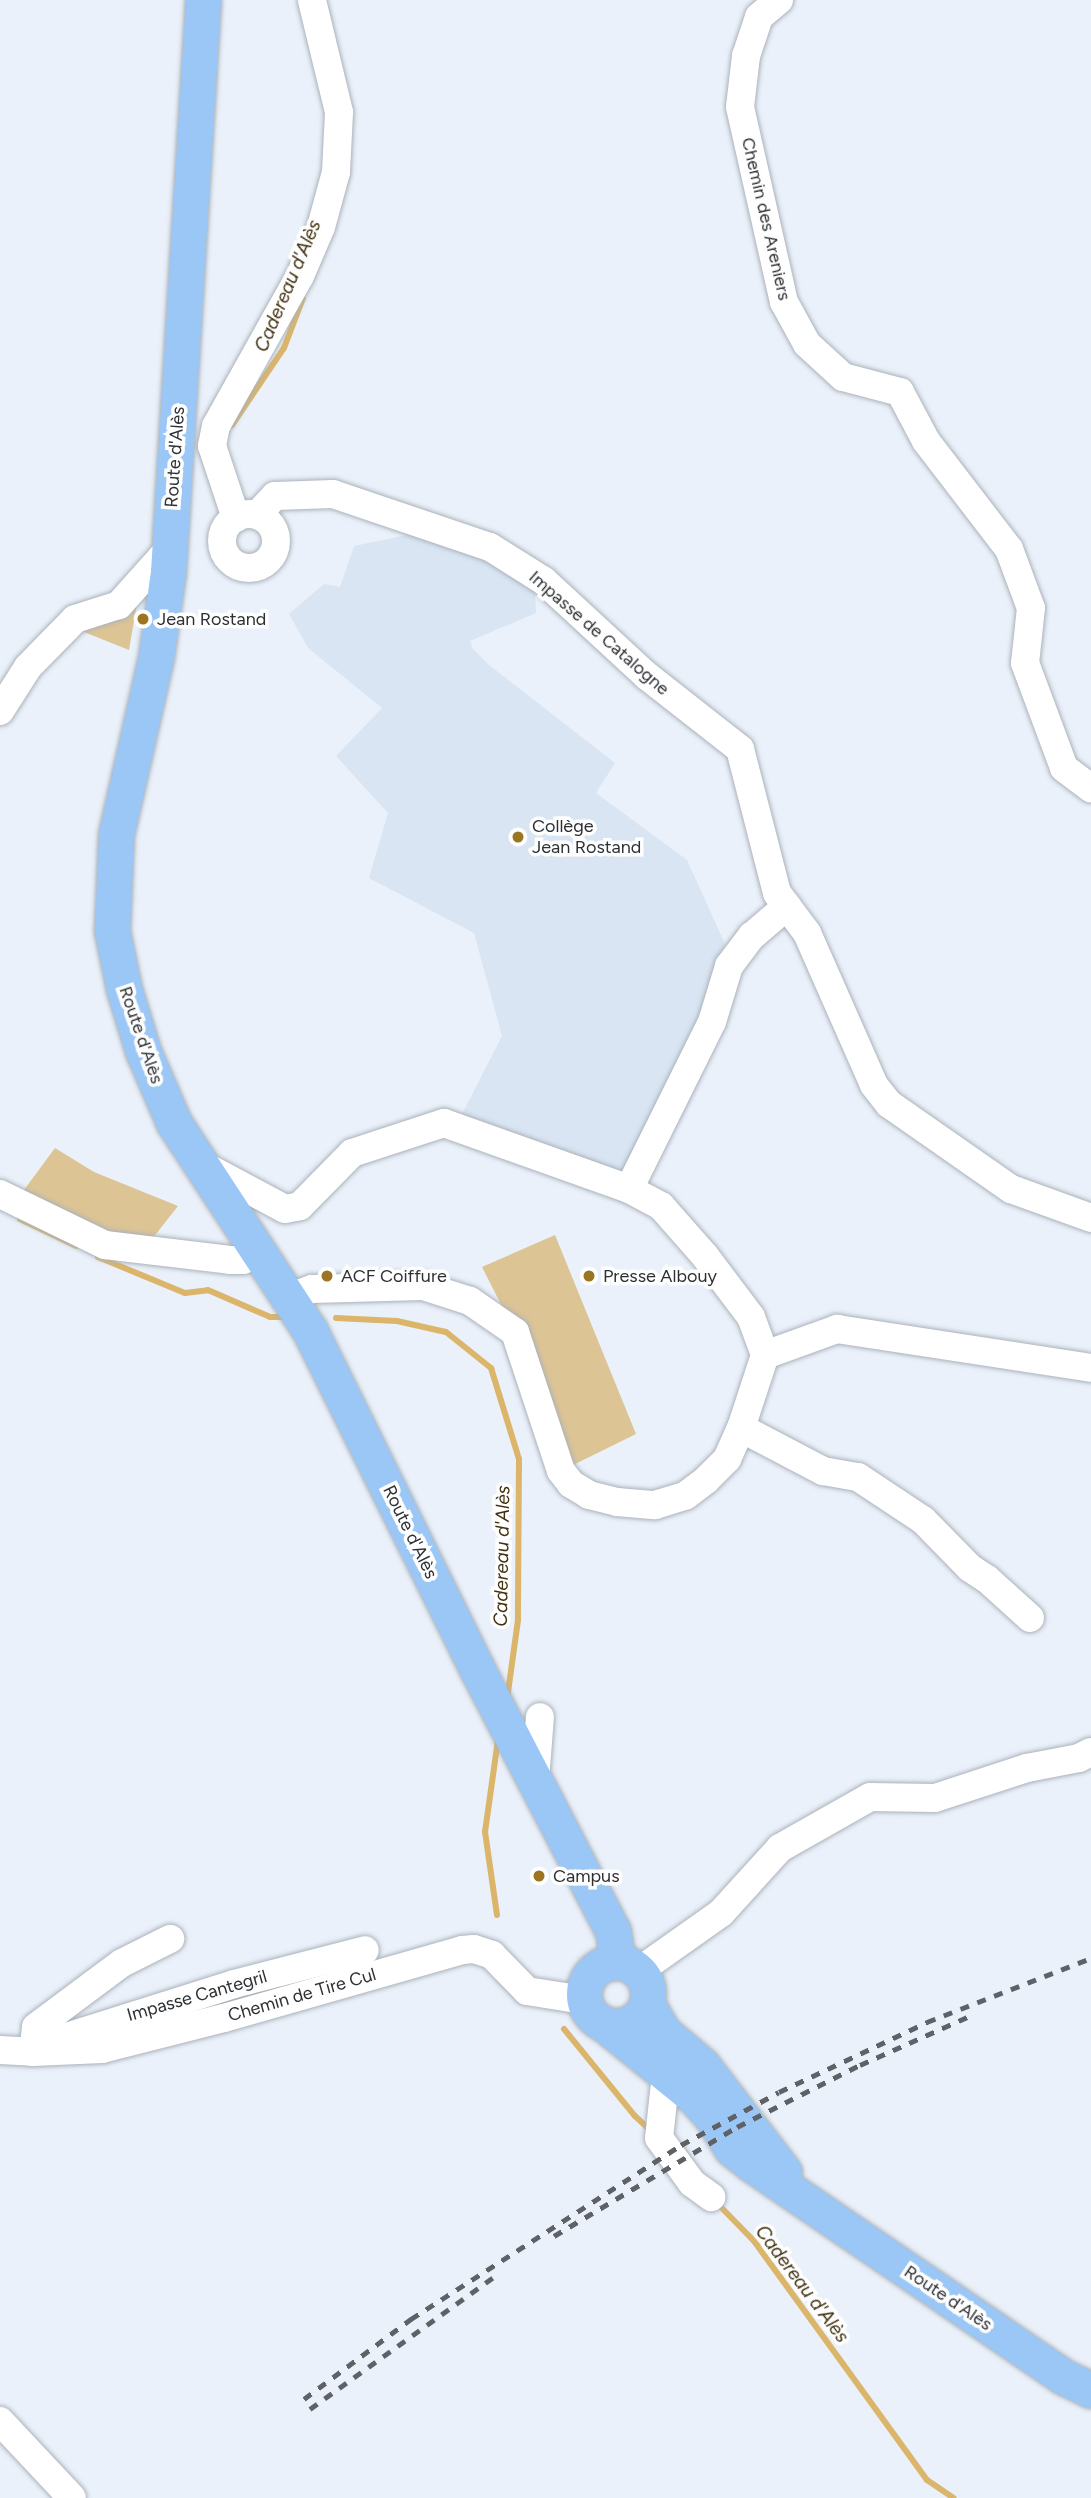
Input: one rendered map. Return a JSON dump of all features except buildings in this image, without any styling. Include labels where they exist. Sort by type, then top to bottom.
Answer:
[{"type":"main road","name":"Route d'Alès","points":[[203,0],[185,327],[169,549],[156,657],[116,835],[112,931],[124,989],[143,1051],[174,1123],[290,1297],[319,1349],[494,1701],[664,2033],[702,2065],[808,2202]]},
{"type":"main road","points":[[599,1966],[635,1979],[634,2021],[614,2026],[594,2012],[584,1990],[592,1973],[599,1966]]},
{"type":"main road","name":"Route d'Alès","points":[[594,2012],[712,2117],[731,2148],[1062,2376],[1091,2390]]},
{"type":"street","name":"Impasse de Catalogne","points":[[312,0],[339,112],[340,138],[336,172],[321,227],[300,276],[216,426],[212,446],[246,517],[275,496],[333,494],[490,547],[544,581],[647,676],[740,749],[778,893],[807,933],[874,1085],[889,1104],[1011,1189],[1091,1218]]},
{"type":"street","name":"Chemin des Areniers","points":[[779,0],[760,17],[746,57],[740,107],[784,302],[807,344],[843,377],[900,393],[926,441],[1009,549],[1031,608],[1025,663],[1064,768],[1091,788]]},
{"type":"street","points":[[0,711],[29,667],[75,619],[119,605],[169,549]]},
{"type":"street","points":[[629,1189],[712,1022],[729,966],[752,936],[787,906]]},
{"type":"street","points":[[201,1164],[285,1209],[300,1206],[352,1153],[444,1123],[629,1189],[661,1206],[705,1256],[751,1317],[765,1355],[741,1428],[727,1459],[685,1496],[655,1505],[617,1502],[589,1495],[571,1484],[561,1471],[515,1332],[470,1301],[423,1286],[312,1289],[290,1297]]},
{"type":"street","points":[[0,1194],[105,1245],[230,1260],[259,1253]]},
{"type":"street","points":[[765,1355],[837,1329],[1091,1368]]},
{"type":"street","points":[[741,1428],[823,1471],[858,1477],[923,1520],[970,1568],[987,1579],[1030,1618]]},
{"type":"street","points":[[530,1771],[540,1717]]},
{"type":"street","points":[[635,1979],[722,1913],[779,1848],[870,1797],[935,1798],[1027,1768],[1079,1758],[1091,1752]]},
{"type":"street","points":[[33,2052],[36,2027],[122,1963],[170,1940]]},
{"type":"street","name":"Chemin de Tire Cul","points":[[2,2050],[33,2052],[102,2049],[224,2018],[462,1950],[474,1949],[492,1955],[527,1991],[594,2012]]},
{"type":"street","name":"Impasse Cantegril","points":[[33,2052],[55,2038],[234,1984],[365,1950]]},
{"type":"street","points":[[666,2074],[659,2138],[692,2183],[711,2197]]},
{"type":"street","points":[[0,2421],[72,2498]]},
{"type":"shaded area","name":"Collège Jean Rostand","points":[[412,534],[481,556],[535,590],[536,613],[470,641],[473,649],[489,665],[615,763],[596,793],[687,860],[725,944],[703,1014],[622,1176],[461,1116],[502,1036],[474,933],[369,878],[388,813],[336,756],[382,708],[308,648],[289,614],[324,584],[340,587],[354,546]]},
{"type":"shaded area","points":[[139,592],[129,650],[74,628]]},
{"type":"shaded area","points":[[55,1148],[94,1172],[178,1206],[145,1248],[21,1194]]},
{"type":"shaded area","points":[[555,1235],[636,1434],[561,1471],[515,1332],[482,1267]]},
{"type":"waterway","name":"Cadereau d'Alès","points":[[232,425],[284,348],[303,298]]},
{"type":"waterway","name":"Cadereau d'Alès","points":[[20,1219],[76,1246]]},
{"type":"waterway","name":"Cadereau d'Alès","points":[[98,1257],[185,1293],[208,1290],[270,1317],[288,1317]]},
{"type":"waterway","name":"Cadereau d'Alès","points":[[336,1318],[397,1321],[446,1332],[491,1368],[519,1459],[518,1620],[507,1699]]},
{"type":"waterway","name":"Cadereau d'Alès","points":[[497,1915],[485,1832],[498,1740]]},
{"type":"waterway","name":"Cadereau d'Alès","points":[[564,2029],[635,2116],[651,2131]]},
{"type":"waterway","name":"Cadereau d'Alès","points":[[717,2203],[754,2241],[927,2480],[954,2498]]},
{"type":"railway","points":[[304,2399],[411,2319],[681,2145],[779,2092],[927,2022],[1091,1958]]},
{"type":"railway","points":[[554,2236],[737,2127],[860,2065],[974,2014]]},
{"type":"railway","points":[[310,2409],[499,2273]]},
{"type":"place","name":"Jean Rostand","points":[[143,619]]},
{"type":"place","name":"Collège Jean Rostand","points":[[518,837]]},
{"type":"place","name":"ACF Coiffure","points":[[327,1276]]},
{"type":"place","name":"Presse Albouy","points":[[589,1276]]},
{"type":"place","name":"Campus","points":[[539,1876]]}]
